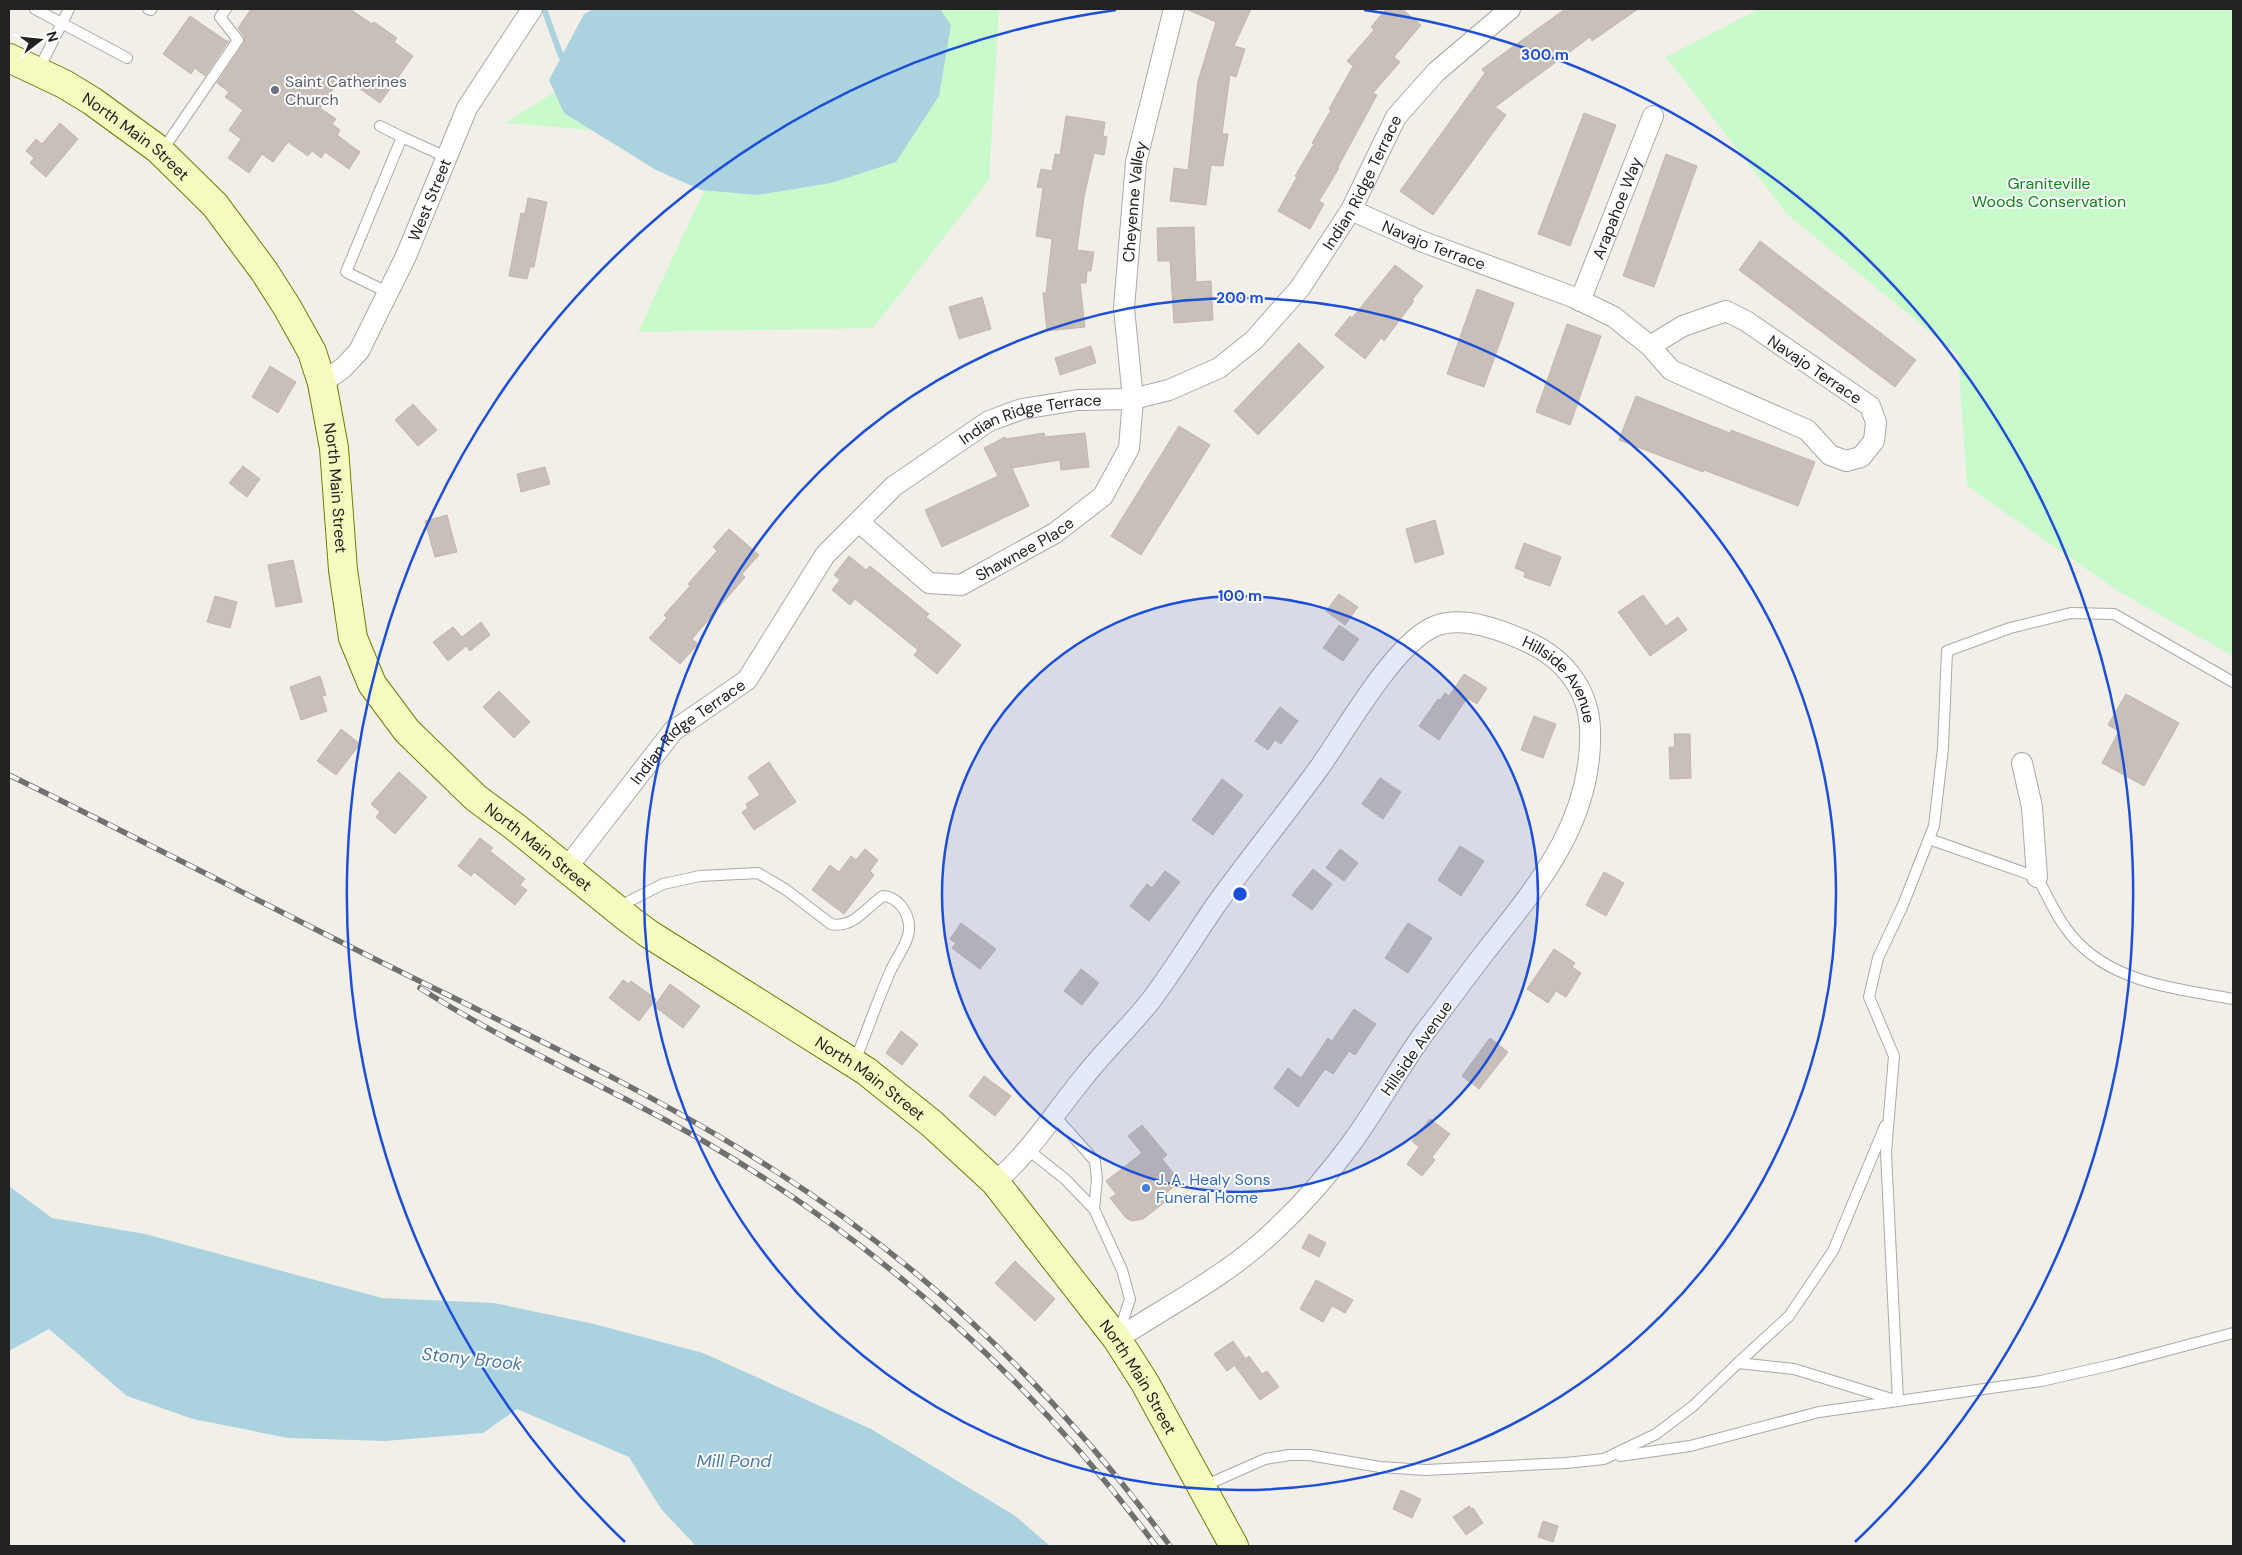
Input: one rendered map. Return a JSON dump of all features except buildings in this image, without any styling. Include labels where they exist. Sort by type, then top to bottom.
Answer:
[{"type":"main road","name":"North Main Street","points":[[9,58],[64,84],[92,101],[161,152],[215,205],[264,271],[288,308],[312,352],[322,383],[334,448],[343,570],[353,638],[372,684],[406,731],[470,792],[615,908],[649,934],[854,1064],[931,1123],[995,1182],[1117,1339],[1145,1383],[1234,1546]]},
{"type":"street","name":"West Street","points":[[322,383],[343,368],[359,351],[389,292],[467,108],[532,9]]},
{"type":"street","name":"Cheyenne Valley","points":[[1133,399],[1124,308],[1136,162],[1174,9]]},
{"type":"street","name":"Indian Ridge Terrace","points":[[566,869],[673,731],[747,680],[825,555],[894,486],[989,421],[1022,409],[1068,402],[1133,399],[1169,390],[1219,368],[1254,340],[1300,288],[1351,210],[1396,117],[1436,72],[1510,9]]},
{"type":"street","name":"Arapahoe Way","points":[[1580,301],[1653,116]]},
{"type":"street","name":"Navajo Terrace","points":[[1351,210],[1418,240],[1580,301],[1614,317],[1650,346],[1671,370],[1807,430],[1830,456],[1846,461],[1861,457],[1874,441],[1876,422],[1870,406],[1746,322],[1726,312],[1684,326],[1650,346]]},
{"type":"street","name":"Shawnee Place","points":[[859,522],[929,583],[962,585],[1055,533],[1103,496],[1130,448],[1133,399]]},
{"type":"street","name":"Hillside Avenue","points":[[995,1182],[1027,1149],[1150,1001],[1217,904],[1319,768],[1383,674],[1413,641],[1431,628],[1446,623],[1484,626],[1537,646],[1572,673],[1586,702],[1590,716],[1591,745],[1587,780],[1579,808],[1558,852],[1527,900],[1415,1046],[1352,1142],[1324,1177],[1275,1230],[1231,1266],[1117,1339]]},
{"type":"street","points":[[2022,763],[2032,807],[2037,876]]},
{"type":"lane","points":[[35,9],[127,58]]},
{"type":"lane","points":[[37,72],[69,9]]},
{"type":"lane","points":[[161,152],[238,40],[220,17],[226,9]]},
{"type":"lane","points":[[380,126],[446,157]]},
{"type":"lane","points":[[389,292],[346,272],[402,137]]},
{"type":"lane","points":[[1898,1401],[1886,1152],[1894,1056],[1870,997],[1878,958],[1903,905],[1934,826],[1943,748],[1947,651],[2010,628],[2071,613],[2114,614],[2233,682]]},
{"type":"lane","points":[[1929,838],[2037,876],[2065,928],[2086,951],[2116,972],[2162,986],[2233,999]]},
{"type":"lane","points":[[615,908],[663,884],[700,876],[758,873],[785,889],[831,924],[840,926],[850,924],[883,896],[893,897],[902,906],[909,924],[906,940],[891,969],[854,1064]]},
{"type":"lane","points":[[1054,1115],[1095,1161],[1097,1179],[1094,1209]]},
{"type":"lane","points":[[1604,1459],[1656,1434],[1693,1406],[1789,1316],[1833,1251],[1889,1116]]},
{"type":"lane","points":[[1027,1149],[1065,1179],[1094,1209],[1122,1270],[1130,1298],[1117,1339]]},
{"type":"lane","points":[[1204,1490],[1213,1482],[1265,1459],[1289,1455],[1309,1455],[1380,1467],[1426,1470],[1566,1464],[1690,1446],[1819,1412],[2041,1381],[2233,1334]]},
{"type":"lane","points":[[1738,1363],[1794,1369],[1898,1401]]},
{"type":"green space","points":[[687,9],[999,9],[989,180],[873,328],[638,332],[727,141],[505,123]]},
{"type":"green space","name":"Graniteville Woods Conservation","points":[[1759,9],[2233,9],[2233,656],[2118,591],[1967,486],[1958,355],[1787,214],[1666,57]]},
{"type":"water","points":[[594,9],[940,9],[951,25],[939,96],[896,162],[831,183],[757,195],[701,190],[656,170],[564,113],[549,80],[584,14]]},
{"type":"water","name":"Mill Pond","points":[[9,1186],[52,1218],[145,1234],[382,1298],[494,1303],[594,1324],[703,1353],[871,1429],[1014,1515],[1050,1546],[696,1546],[661,1509],[629,1457],[517,1409],[483,1433],[385,1441],[288,1438],[193,1419],[127,1396],[49,1329],[9,1351]]},
{"type":"waterway","points":[[544,9],[561,56]]},
{"type":"railway","points":[[9,775],[635,1089],[777,1172],[833,1210],[888,1251],[941,1294],[991,1341],[1039,1389],[1085,1440],[1129,1492],[1170,1546]]},
{"type":"railway","points":[[420,988],[490,1029],[705,1142],[770,1182],[833,1225],[951,1321],[1007,1373],[1059,1428],[1109,1486],[1156,1546]]},
{"type":"place","name":"Saint Catherines Church","points":[[275,90]]},
{"type":"place","name":"J. A. Healy Sons Funeral Home","points":[[1146,1188]]},
{"type":"water label","name":"Stony Brook","points":[[472,1359]]}]
